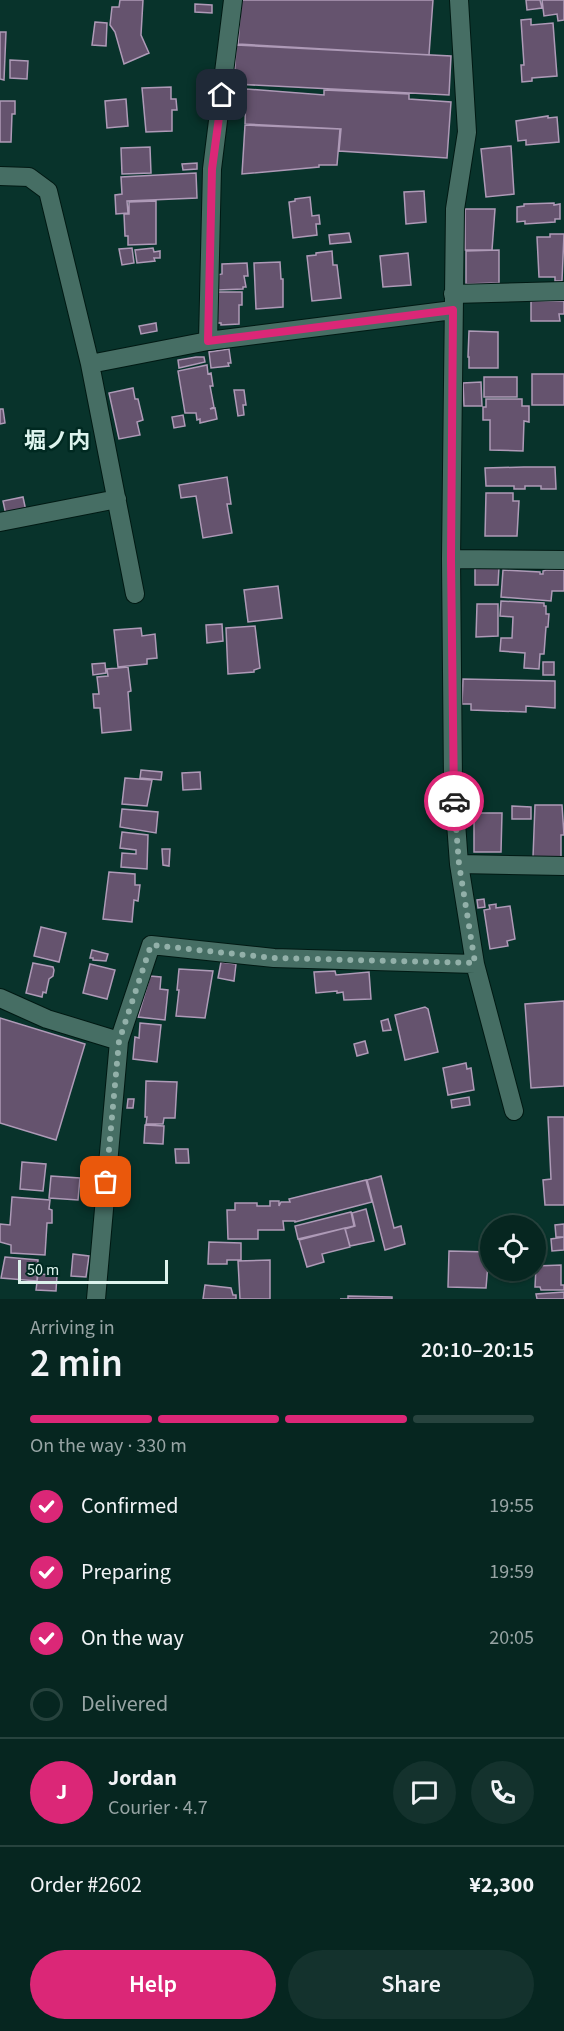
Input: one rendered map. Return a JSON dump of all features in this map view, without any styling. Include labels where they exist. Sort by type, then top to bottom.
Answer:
[{"type":"street","points":[[208,341],[212,169],[233,0]]},
{"type":"street","points":[[459,0],[467,132],[455,209],[451,559],[453,782],[459,864],[475,963],[514,1112]]},
{"type":"street","points":[[0,176],[29,177],[48,191],[90,364],[135,594]]},
{"type":"street","points":[[90,364],[208,341],[453,302],[564,291]]},
{"type":"street","points":[[0,522],[117,499]]},
{"type":"street","points":[[451,559],[564,560]]},
{"type":"street","points":[[459,864],[564,867]]},
{"type":"street","points":[[96,1299],[119,1041],[151,945],[274,958],[475,963]]},
{"type":"street","points":[[0,998],[47,1019],[119,1041]]},
{"type":"building","points":[[120,0],[143,0],[141,35],[149,53],[124,64],[115,32],[110,25],[112,7],[119,7]]},
{"type":"building","points":[[241,0],[433,0],[429,55],[238,44]]},
{"type":"building","points":[[526,0],[540,0],[542,8],[527,10]]},
{"type":"building","points":[[542,0],[564,0],[564,20],[558,21],[557,14],[544,16]]},
{"type":"building","points":[[195,4],[212,5],[212,13],[195,12]]},
{"type":"building","points":[[531,19],[531,25],[553,23],[557,76],[532,78],[532,81],[522,82],[521,65],[524,65],[521,20]]},
{"type":"building","points":[[95,22],[107,23],[106,46],[92,45]]},
{"type":"building","points":[[0,32],[6,32],[4,80],[0,79]]},
{"type":"building","points":[[236,45],[451,56],[449,95],[234,84]]},
{"type":"building","points":[[10,60],[28,61],[27,79],[10,78]]},
{"type":"building","points":[[171,87],[171,99],[176,99],[177,110],[172,110],[172,131],[146,132],[142,88]]},
{"type":"building","points":[[246,89],[324,95],[324,90],[409,94],[409,99],[451,102],[447,158],[339,151],[341,129],[245,124]]},
{"type":"building","points":[[126,99],[128,126],[107,128],[105,101]]},
{"type":"building","points":[[0,101],[15,101],[11,142],[0,142]]},
{"type":"building","points":[[548,116],[548,118],[557,117],[559,142],[526,145],[526,140],[518,141],[516,121]]},
{"type":"building","points":[[245,125],[340,129],[337,165],[242,174]]},
{"type":"building","points":[[511,146],[514,194],[486,197],[481,149]]},
{"type":"building","points":[[150,147],[151,173],[122,174],[121,148]]},
{"type":"building","points":[[197,163],[197,169],[183,170],[182,164]]},
{"type":"building","points":[[196,173],[197,198],[127,201],[128,213],[116,214],[115,195],[122,194],[121,177]]},
{"type":"building","points":[[424,191],[426,222],[406,224],[404,192]]},
{"type":"building","points":[[310,197],[312,216],[319,215],[320,224],[316,224],[317,235],[293,238],[289,202]]},
{"type":"building","points":[[156,201],[156,244],[128,245],[128,236],[125,236],[124,214],[129,214],[129,202]]},
{"type":"building","points":[[554,203],[554,205],[560,204],[560,219],[555,219],[555,222],[525,224],[525,221],[517,222],[517,207],[524,206],[524,204]]},
{"type":"building","points":[[465,209],[495,209],[492,250],[465,250]]},
{"type":"building","points":[[349,233],[351,242],[330,244],[329,235]]},
{"type":"building","points":[[550,234],[564,234],[562,281],[555,281],[555,277],[539,277],[537,237],[550,237]]},
{"type":"building","points":[[132,248],[134,263],[122,265],[119,249]]},
{"type":"building","points":[[153,248],[154,252],[160,251],[160,258],[154,258],[155,261],[137,263],[135,250]]},
{"type":"building","points":[[499,250],[499,283],[466,284],[466,251]]},
{"type":"building","points":[[332,251],[333,265],[337,265],[341,298],[312,301],[307,256]]},
{"type":"building","points":[[408,253],[411,285],[383,287],[380,256]]},
{"type":"building","points":[[280,262],[281,279],[283,279],[283,307],[256,309],[254,263]]},
{"type":"building","points":[[247,263],[248,276],[244,276],[246,287],[217,290],[217,275],[222,274],[222,264]]},
{"type":"building","points":[[216,292],[242,292],[239,324],[221,325],[217,323]]},
{"type":"building","points":[[531,301],[564,301],[564,314],[559,314],[560,321],[531,321]]},
{"type":"building","points":[[156,323],[157,331],[141,334],[139,326]]},
{"type":"building","points":[[469,331],[498,332],[498,368],[469,368]]},
{"type":"building","points":[[229,349],[231,363],[228,363],[229,366],[211,368],[209,352]]},
{"type":"building","points":[[204,357],[205,362],[179,368],[178,360]]},
{"type":"building","points":[[207,365],[213,386],[210,386],[214,407],[210,409],[215,408],[217,419],[200,423],[196,413],[185,413],[178,371]]},
{"type":"building","points":[[532,374],[564,374],[564,405],[532,405]]},
{"type":"building","points":[[484,377],[517,377],[517,397],[484,397]]},
{"type":"building","points":[[481,382],[482,406],[464,406],[463,383]]},
{"type":"building","points":[[133,388],[143,420],[137,422],[140,435],[119,439],[109,393]]},
{"type":"building","points":[[234,390],[244,390],[246,405],[243,405],[244,415],[238,416]]},
{"type":"building","points":[[486,399],[522,399],[522,406],[529,406],[529,422],[524,421],[523,451],[490,450],[490,420],[483,420],[483,407],[486,407]]},
{"type":"building","points":[[0,409],[3,409],[5,423],[0,424]]},
{"type":"building","points":[[183,415],[185,426],[174,428],[172,417]]},
{"type":"building","points":[[555,467],[556,489],[541,489],[541,486],[514,489],[514,486],[486,486],[485,468]]},
{"type":"building","points":[[227,477],[231,504],[227,504],[232,533],[203,538],[196,496],[181,498],[179,485]]},
{"type":"building","points":[[486,493],[513,493],[513,501],[519,501],[517,536],[485,536]]},
{"type":"building","points":[[23,497],[26,511],[6,515],[3,501]]},
{"type":"building","points":[[475,567],[499,567],[498,585],[475,585]]},
{"type":"building","points":[[503,570],[543,574],[546,570],[564,570],[564,591],[552,591],[551,601],[501,597]]},
{"type":"building","points":[[278,586],[282,618],[248,622],[244,590]]},
{"type":"building","points":[[501,601],[544,603],[546,606],[546,614],[549,614],[548,627],[546,627],[544,654],[540,654],[539,669],[524,668],[525,653],[500,651],[501,638],[512,638],[513,617],[500,616]]},
{"type":"building","points":[[477,604],[498,604],[498,636],[476,637]]},
{"type":"building","points":[[222,624],[223,641],[207,643],[206,625]]},
{"type":"building","points":[[255,626],[260,668],[254,672],[228,674],[226,628]]},
{"type":"building","points":[[141,628],[142,636],[155,634],[157,658],[147,659],[147,664],[118,667],[114,630]]},
{"type":"building","points":[[543,662],[554,662],[554,675],[543,675]]},
{"type":"building","points":[[105,663],[106,673],[93,675],[92,664]]},
{"type":"building","points":[[128,667],[131,691],[128,692],[131,730],[102,733],[100,708],[94,708],[93,694],[99,694],[97,677],[108,676],[107,669]]},
{"type":"building","points":[[463,679],[555,681],[555,708],[526,706],[526,712],[471,710],[471,704],[462,704]]},
{"type":"building","points":[[141,770],[162,772],[161,780],[140,778]]},
{"type":"building","points":[[200,772],[201,789],[183,790],[182,773]]},
{"type":"building","points":[[125,778],[152,780],[147,806],[122,804]]},
{"type":"building","points":[[535,805],[562,805],[564,835],[561,835],[561,857],[533,857]]},
{"type":"building","points":[[512,806],[531,807],[531,819],[512,819]]},
{"type":"building","points":[[122,809],[158,812],[156,833],[120,827]]},
{"type":"building","points":[[474,813],[502,813],[501,852],[474,852]]},
{"type":"building","points":[[122,832],[148,835],[147,869],[121,867],[122,853],[136,854],[136,850],[120,848]]},
{"type":"building","points":[[162,849],[170,849],[169,866],[163,865]]},
{"type":"building","points":[[109,872],[135,874],[135,885],[140,885],[138,901],[134,900],[132,922],[103,919]]},
{"type":"building","points":[[484,899],[485,907],[478,908],[477,900]]},
{"type":"building","points":[[496,904],[496,908],[510,906],[515,939],[507,941],[508,946],[490,949],[484,910],[490,909],[489,905]]},
{"type":"building","points":[[41,927],[66,933],[59,962],[34,956]]},
{"type":"building","points":[[92,950],[108,954],[106,961],[90,958]]},
{"type":"building","points":[[221,962],[236,964],[234,981],[218,978]]},
{"type":"building","points":[[33,963],[53,967],[54,970],[46,993],[43,992],[42,997],[26,993]]},
{"type":"building","points":[[90,964],[115,970],[107,999],[83,993]]},
{"type":"building","points":[[179,969],[213,971],[205,1018],[176,1016]]},
{"type":"building","points":[[335,971],[336,975],[369,972],[371,999],[344,1000],[343,992],[337,993],[337,991],[316,993],[314,972]]},
{"type":"building","points":[[150,976],[161,977],[160,989],[168,990],[165,1020],[138,1017]]},
{"type":"building","points":[[564,1001],[564,1086],[531,1088],[525,1004]]},
{"type":"building","points":[[425,1007],[428,1009],[438,1052],[405,1060],[395,1015]]},
{"type":"building","points":[[0,1018],[85,1044],[56,1140],[0,1123]]},
{"type":"building","points":[[388,1019],[391,1030],[383,1031],[381,1021]]},
{"type":"building","points":[[140,1023],[161,1025],[157,1062],[133,1059],[135,1037],[139,1038]]},
{"type":"building","points":[[365,1041],[368,1053],[357,1056],[354,1044]]},
{"type":"building","points":[[466,1063],[467,1069],[471,1068],[474,1090],[448,1095],[443,1068]]},
{"type":"building","points":[[146,1081],[177,1082],[175,1118],[164,1118],[163,1124],[146,1124]]},
{"type":"building","points":[[469,1097],[470,1105],[452,1108],[451,1100]]},
{"type":"building","points":[[128,1099],[134,1099],[133,1108],[127,1108]]},
{"type":"building","points":[[548,1117],[564,1117],[564,1205],[545,1205],[543,1180],[551,1179]]},
{"type":"building","points":[[145,1125],[164,1126],[163,1144],[144,1143]]},
{"type":"building","points":[[175,1149],[188,1149],[189,1163],[176,1163]]},
{"type":"building","points":[[22,1162],[46,1164],[43,1191],[20,1189]]},
{"type":"building","points":[[51,1176],[80,1178],[78,1200],[49,1198]]},
{"type":"building","points":[[381,1176],[394,1228],[401,1226],[405,1244],[385,1250],[367,1180]]},
{"type":"building","points":[[366,1180],[372,1202],[295,1222],[283,1221],[284,1230],[258,1230],[258,1239],[228,1239],[227,1210],[235,1210],[235,1203],[257,1203],[257,1206],[270,1206],[270,1201],[279,1201],[279,1206],[281,1202],[290,1202],[289,1199]]},
{"type":"building","points":[[12,1197],[50,1200],[52,1223],[47,1223],[45,1255],[11,1253],[11,1245],[0,1242],[0,1224],[10,1225]]},
{"type":"building","points":[[366,1209],[374,1241],[350,1246],[345,1229],[355,1226],[352,1213]]},
{"type":"building","points":[[351,1212],[354,1226],[298,1239],[295,1226]]},
{"type":"building","points":[[564,1224],[564,1237],[556,1237],[555,1225]]},
{"type":"building","points":[[345,1228],[350,1247],[322,1254],[324,1262],[307,1267],[299,1240]]},
{"type":"building","points":[[564,1237],[564,1250],[552,1251],[551,1239]]},
{"type":"building","points":[[209,1242],[241,1243],[241,1260],[227,1260],[227,1264],[208,1264]]},
{"type":"building","points":[[449,1251],[480,1252],[480,1281],[487,1281],[486,1288],[448,1287]]},
{"type":"building","points":[[73,1254],[89,1256],[86,1277],[71,1276]]},
{"type":"building","points":[[5,1257],[38,1260],[37,1281],[1,1278]]},
{"type":"building","points":[[270,1260],[270,1299],[240,1299],[238,1261]]},
{"type":"building","points":[[561,1265],[561,1285],[564,1285],[564,1290],[541,1290],[540,1287],[535,1287],[535,1281],[546,1281],[546,1266]]},
{"type":"building","points":[[38,1274],[57,1275],[56,1291],[36,1290]]},
{"type":"building","points":[[205,1285],[231,1288],[236,1299],[203,1299]]},
{"type":"building","points":[[564,1292],[564,1299],[537,1299],[536,1294]]},
{"type":"building","points":[[348,1296],[392,1297],[392,1299],[348,1299]]},
{"type":"way so far","points":[[106,1182],[119,1041],[151,945],[274,958],[475,963],[459,864],[454,801]]},
{"type":"district","name":"堀ノ内","points":[[57,440]]},
{"type":"route","points":[[222,95],[212,169],[208,341],[453,310],[451,559],[454,801]]}]
